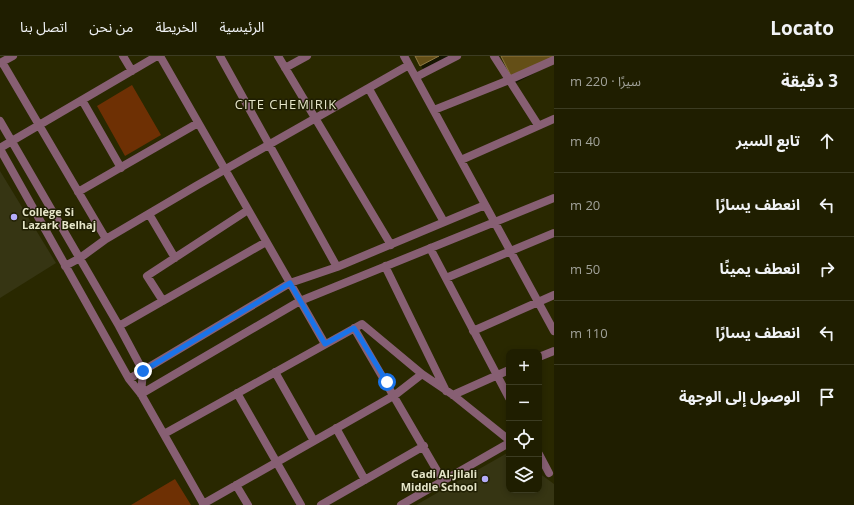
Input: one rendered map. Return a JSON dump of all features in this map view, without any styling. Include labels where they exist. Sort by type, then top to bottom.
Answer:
[{"type":"street","points":[[13,56],[1,62],[106,239]]},
{"type":"street","points":[[123,56],[132,71]]},
{"type":"street","points":[[157,56],[0,149],[129,379],[141,394],[203,505],[395,395],[422,374]]},
{"type":"street","points":[[160,56],[325,344]]},
{"type":"street","points":[[220,56],[337,267]]},
{"type":"street","points":[[278,56],[391,245]]},
{"type":"street","points":[[285,68],[307,56]]},
{"type":"street","points":[[404,56],[554,331]]},
{"type":"street","points":[[416,77],[457,56]]},
{"type":"street","points":[[494,56],[538,125]]},
{"type":"street","points":[[434,110],[554,60]]},
{"type":"street","points":[[65,266],[80,258],[106,239],[269,144],[409,65]]},
{"type":"street","points":[[368,89],[444,222]]},
{"type":"street","points":[[82,100],[121,168]]},
{"type":"street","points":[[461,160],[554,119]]},
{"type":"street","points":[[0,121],[119,326],[143,371],[141,394]]},
{"type":"street","points":[[78,192],[198,123]]},
{"type":"street","points":[[141,394],[300,301],[554,198]]},
{"type":"street","points":[[129,379],[290,283],[337,267],[485,205]]},
{"type":"street","points":[[163,301],[147,276],[248,210]]},
{"type":"street","points":[[149,214],[175,258]]},
{"type":"street","points":[[446,278],[510,250],[554,233]]},
{"type":"street","points":[[119,326],[266,242]]},
{"type":"street","points":[[430,248],[506,392]]},
{"type":"street","points":[[385,266],[449,393]]},
{"type":"street","points":[[473,330],[554,295]]},
{"type":"street","points":[[164,434],[362,324],[422,374],[506,438]]},
{"type":"street","points":[[354,328],[395,395],[443,481]]},
{"type":"street","points":[[542,356],[554,351]]},
{"type":"street","points":[[449,393],[506,371]]},
{"type":"street","points":[[275,372],[314,441]]},
{"type":"street","points":[[237,393],[301,505]]},
{"type":"street","points":[[336,428],[366,480]]},
{"type":"street","points":[[401,505],[506,445]]},
{"type":"street","points":[[321,505],[424,446]]},
{"type":"street","points":[[541,457],[551,475]]},
{"type":"street","points":[[542,468],[551,475]]},
{"type":"street","points":[[236,485],[248,505]]},
{"type":"shaded area","points":[[132,85],[161,135],[125,156],[97,106]]},
{"type":"shaded area","name":"Collège Si Lazark Belhaj","points":[[0,171],[56,263],[0,298]]},
{"type":"shaded area","name":"Gadi Al-Jilali Middle School","points":[[506,454],[506,493],[542,493],[542,475],[554,484],[554,505],[416,505]]},
{"type":"shaded area","points":[[175,479],[191,505],[131,505]]},
{"type":"building","points":[[415,56],[439,56],[420,66]]},
{"type":"building","points":[[501,56],[554,56],[512,78]]},
{"type":"place","name":"Collège Si Lazark Belhaj","points":[[14,217]]},
{"type":"place","name":"Gadi Al-Jilali Middle School","points":[[485,479]]},
{"type":"district","name":"CITE CHEMIRIK","points":[[286,104]]},
{"type":"route","points":[[143,371],[290,283],[325,344],[354,328],[387,382]]}]
